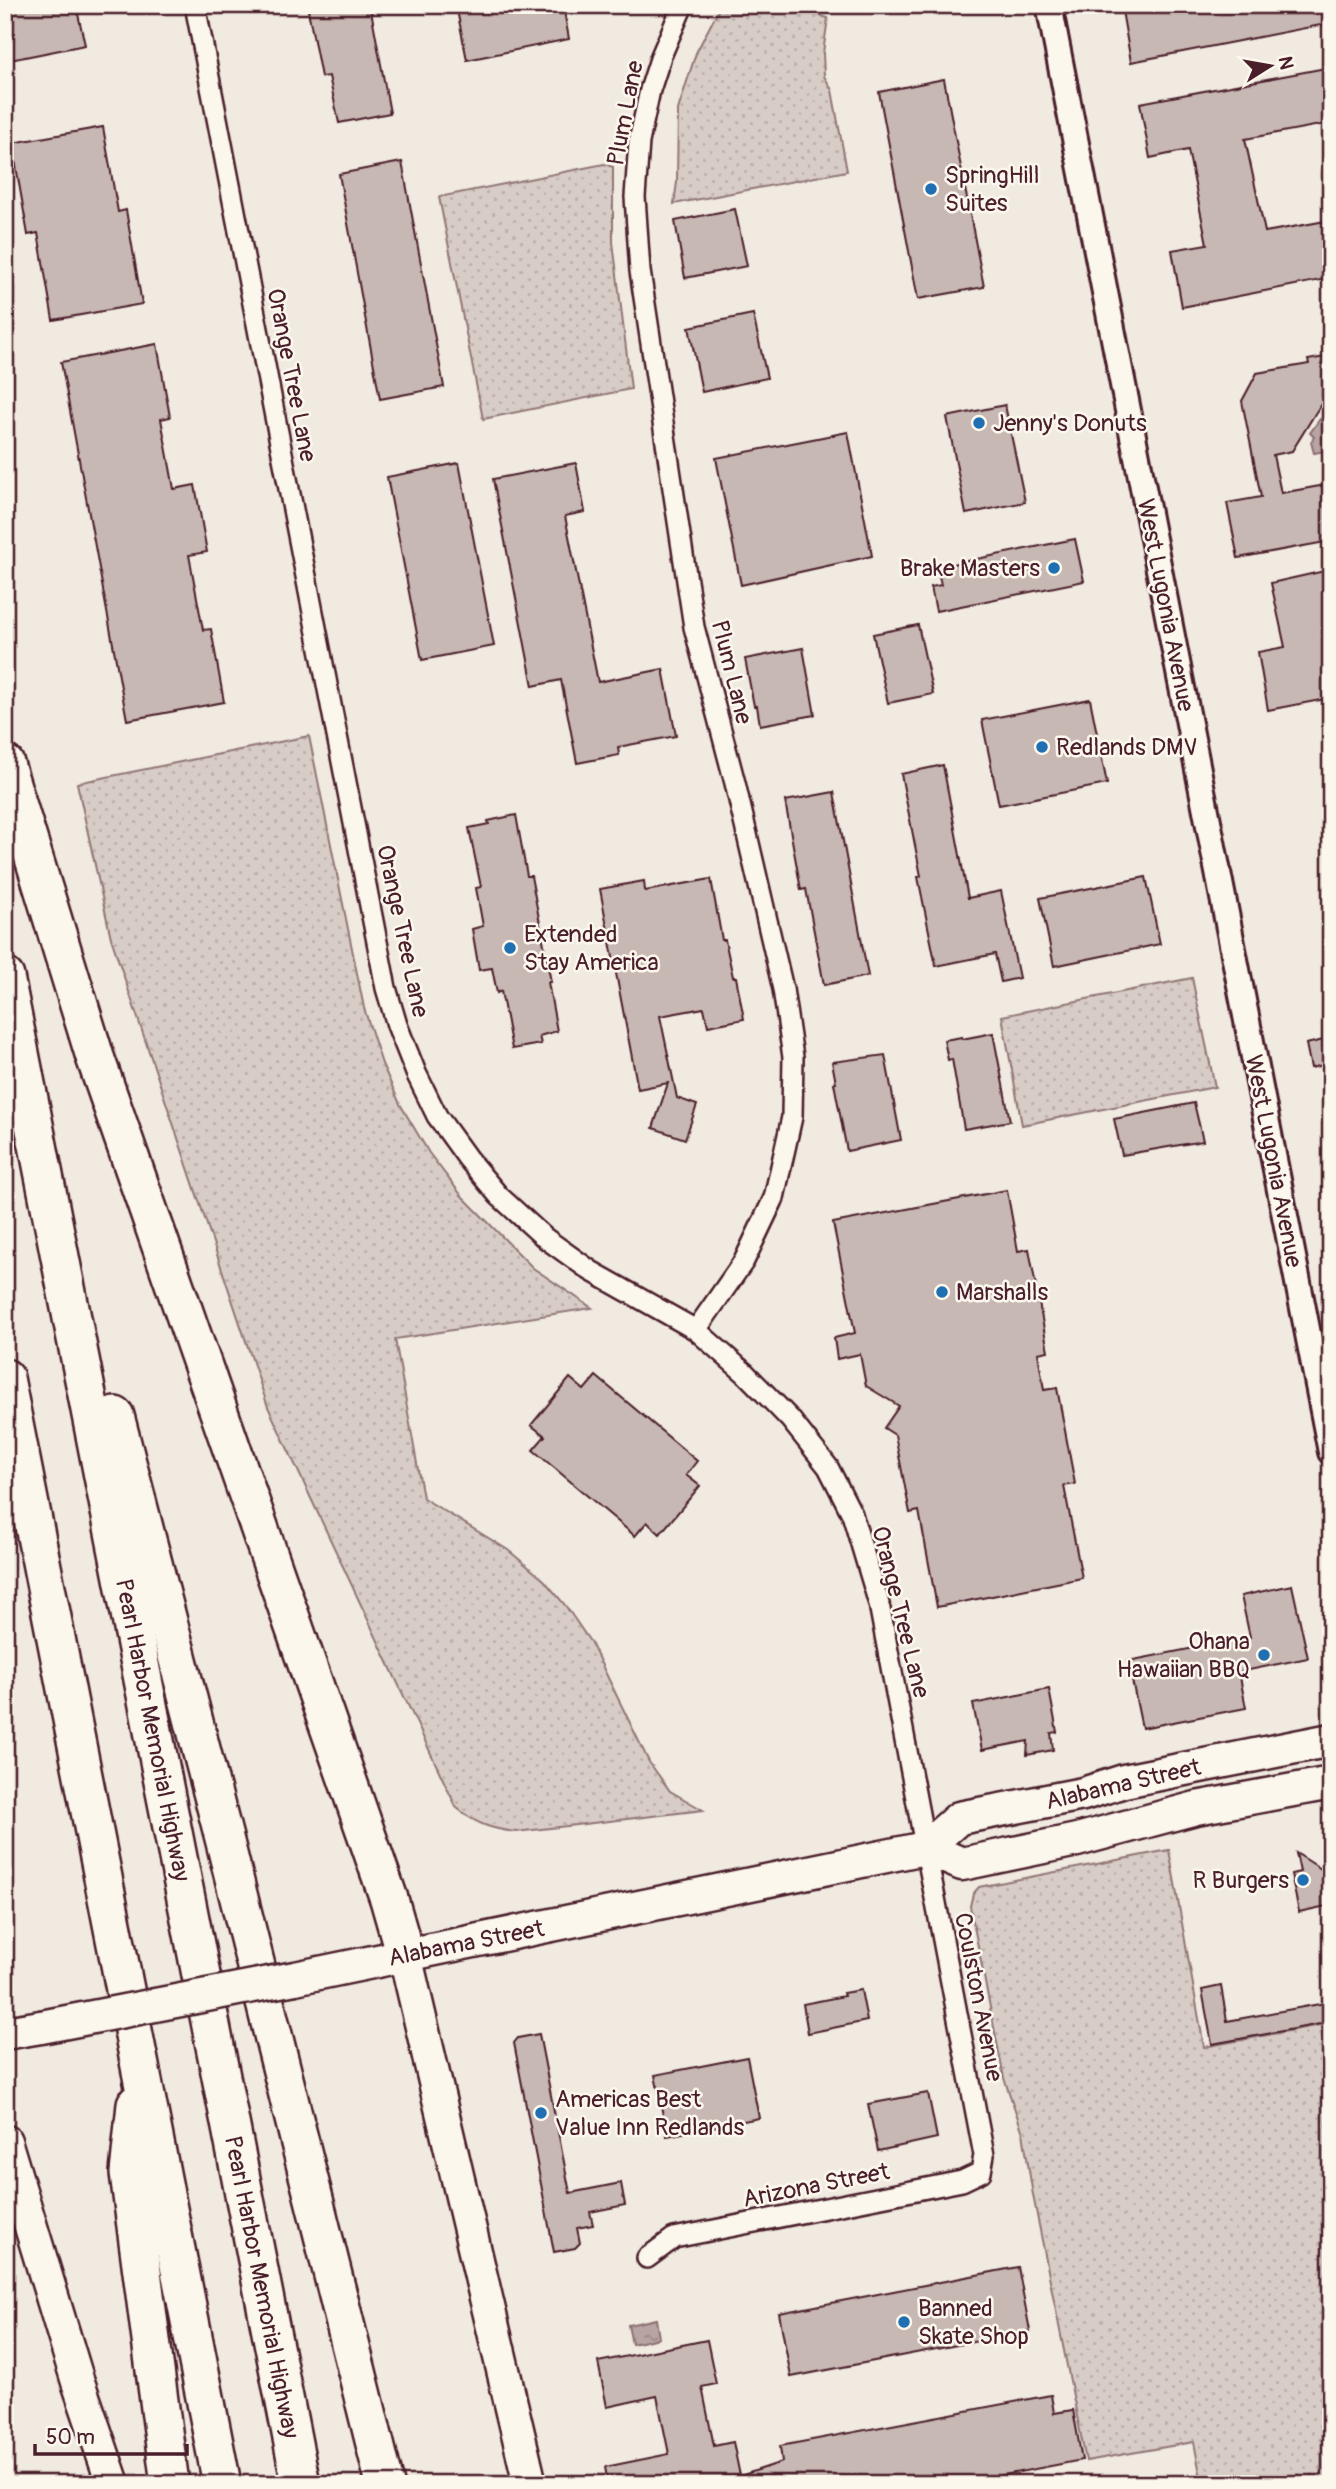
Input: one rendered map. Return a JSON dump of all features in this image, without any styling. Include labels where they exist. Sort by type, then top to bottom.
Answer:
[{"type":"highway","points":[[5,764],[95,1057],[388,1899],[405,1955]]},
{"type":"highway","name":"Pearl Harbor Memorial Highway","points":[[5,977],[301,2484]]},
{"type":"highway","points":[[36,1129],[111,1400],[224,1838],[385,2484]]},
{"type":"highway","points":[[5,1378],[222,2484]]},
{"type":"highway","points":[[140,2064],[129,2173],[170,2484]]},
{"type":"main road","name":"Alabama Street","points":[[5,2033],[295,1978],[925,1848],[960,1818],[1083,1794],[1124,1781],[1331,1740]]},
{"type":"main road","name":"Alabama Street","points":[[925,1848],[962,1864],[1077,1840],[1196,1808],[1331,1783]]},
{"type":"main road","points":[[405,1955],[530,2484]]},
{"type":"main road","points":[[5,2141],[78,2382],[113,2484]]},
{"type":"street","name":"Orange Tree Lane","points":[[195,5],[386,988],[416,1073],[438,1116],[468,1159],[499,1196],[545,1238],[591,1271],[696,1330],[745,1373],[790,1419],[828,1467],[852,1514],[879,1604],[925,1848]]},
{"type":"street","name":"Plum Lane","points":[[682,5],[650,90],[639,142],[635,197],[640,271],[694,627],[735,783],[780,975],[793,1057],[792,1117],[774,1198],[744,1261],[696,1330]]},
{"type":"street","name":"West Lugonia Avenue","points":[[1049,5],[1331,1452]]},
{"type":"street","name":"Coulston Avenue","points":[[925,1848],[985,2155]]},
{"type":"street","name":"Arizona Street","points":[[647,2258],[674,2238],[962,2181],[981,2172],[985,2155]]},
{"type":"shaded area","points":[[721,5],[785,5],[828,18],[823,53],[824,76],[832,90],[847,171],[674,204],[678,110],[696,53]]},
{"type":"shaded area","points":[[604,164],[613,167],[613,242],[631,389],[483,419],[439,197]]},
{"type":"shaded area","points":[[309,736],[364,1008],[382,1064],[400,1104],[429,1153],[462,1196],[533,1268],[592,1308],[395,1339],[423,1498],[508,1550],[544,1580],[591,1643],[649,1762],[670,1791],[703,1810],[516,1832],[484,1825],[456,1807],[268,1407],[111,938],[77,783]]},
{"type":"shaded area","points":[[1192,978],[1215,1087],[1022,1125],[1002,1016]]},
{"type":"shaded area","points":[[1169,1850],[1204,2047],[1331,2023],[1331,2484],[1202,2484],[1194,2442],[1086,2461],[1023,2133],[1004,2078],[970,1906],[973,1894],[979,1887]]},
{"type":"water","points":[[1327,417],[1331,420],[1331,450],[1314,453],[1311,442],[1314,437],[1310,433],[1320,419],[1324,422]]},
{"type":"water","points":[[656,2319],[659,2338],[632,2344],[628,2325]]},
{"type":"building","points":[[5,5],[76,5],[85,45],[5,61]]},
{"type":"building","points":[[307,5],[370,5],[390,113],[339,123],[329,76],[321,77]]},
{"type":"building","points":[[456,5],[563,5],[569,39],[467,60]]},
{"type":"building","points":[[1121,5],[1331,5],[1331,23],[1131,62]]},
{"type":"building","points":[[1331,67],[1331,123],[1245,139],[1265,232],[1331,220],[1331,278],[1182,307],[1172,250],[1207,244],[1188,150],[1150,158],[1140,103]]},
{"type":"building","name":"SpringHill Suites","points":[[944,79],[984,287],[918,299],[879,92]]},
{"type":"building","points":[[103,127],[118,212],[126,210],[142,304],[53,320],[38,233],[28,235],[12,143]]},
{"type":"building","points":[[402,162],[444,387],[380,399],[339,174]]},
{"type":"building","points":[[735,209],[747,266],[685,278],[675,221]]},
{"type":"building","points":[[753,314],[767,378],[702,392],[689,327]]},
{"type":"building","points":[[157,344],[170,417],[161,419],[174,489],[195,485],[207,552],[189,555],[203,630],[211,629],[224,702],[127,720],[61,362]]},
{"type":"building","points":[[1331,356],[1331,395],[1326,396],[1292,451],[1273,455],[1281,493],[1331,484],[1331,541],[1238,558],[1227,503],[1261,497],[1242,401],[1257,373],[1309,364],[1308,360]]},
{"type":"building","points":[[1005,405],[1025,502],[966,514],[947,417]]},
{"type":"building","points":[[848,432],[872,556],[741,585],[716,458]]},
{"type":"building","points":[[459,463],[494,646],[422,660],[387,477]]},
{"type":"building","points":[[576,463],[585,512],[565,516],[598,682],[663,669],[676,736],[618,747],[619,755],[577,763],[561,680],[533,686],[493,479]]},
{"type":"building","points":[[1075,539],[1084,581],[936,611],[931,587],[941,585],[937,567]]},
{"type":"building","points":[[1329,570],[1331,698],[1268,710],[1258,652],[1285,647],[1271,583]]},
{"type":"building","points":[[918,625],[933,694],[888,703],[873,634]]},
{"type":"building","points":[[803,648],[815,715],[760,725],[745,659]]},
{"type":"building","points":[[1090,699],[1107,784],[999,805],[982,720]]},
{"type":"building","points":[[943,765],[968,898],[1001,891],[1019,978],[1001,982],[995,954],[936,966],[901,774]]},
{"type":"building","points":[[834,792],[868,976],[824,985],[806,889],[801,890],[785,801]]},
{"type":"building","name":"Extended Stay America","points":[[516,815],[527,876],[531,876],[551,982],[548,982],[557,1031],[539,1036],[541,1044],[512,1049],[501,991],[497,993],[492,968],[479,970],[472,929],[483,926],[476,888],[481,887],[469,828]]},
{"type":"building","points":[[1146,877],[1160,944],[1054,966],[1040,898]]},
{"type":"building","points":[[711,879],[722,940],[725,940],[733,977],[736,977],[744,1019],[708,1026],[704,1008],[660,1016],[677,1098],[697,1105],[685,1139],[653,1128],[668,1083],[638,1089],[600,889],[644,881],[645,891]]},
{"type":"building","points":[[993,1033],[1010,1121],[964,1129],[952,1059],[948,1060],[944,1040]]},
{"type":"building","points":[[1328,1039],[1331,1063],[1311,1068],[1306,1044]]},
{"type":"building","points":[[885,1055],[901,1140],[847,1151],[832,1062]]},
{"type":"building","points":[[1194,1103],[1203,1141],[1122,1155],[1114,1119]]},
{"type":"building","points":[[1007,1190],[1018,1251],[1029,1249],[1048,1351],[1038,1353],[1044,1390],[1057,1388],[1075,1484],[1064,1486],[1082,1578],[937,1607],[919,1511],[910,1513],[895,1435],[884,1428],[899,1406],[866,1386],[860,1354],[837,1359],[834,1338],[855,1333],[833,1223]]},
{"type":"building","points":[[596,1376],[697,1461],[686,1475],[700,1486],[660,1534],[647,1522],[635,1536],[533,1450],[545,1436],[531,1425],[570,1378],[584,1390]]},
{"type":"building","points":[[1292,1585],[1308,1658],[1239,1672],[1246,1708],[1142,1728],[1128,1661],[1250,1637],[1241,1596]]},
{"type":"building","points":[[1049,1689],[1057,1732],[1051,1733],[1053,1750],[1027,1755],[1028,1741],[982,1750],[973,1704]]},
{"type":"building","name":"R Burgers","points":[[1296,1853],[1329,1874],[1331,1905],[1299,1912],[1291,1874],[1300,1872]]},
{"type":"building","points":[[1221,1986],[1227,2021],[1331,2002],[1331,2022],[1212,2044],[1202,1990]]},
{"type":"building","points":[[861,1990],[867,2021],[808,2033],[803,2004]]},
{"type":"building","name":"Americas Best Value Inn Redlands","points":[[539,2034],[570,2193],[621,2183],[625,2205],[590,2212],[593,2225],[577,2228],[580,2243],[575,2248],[554,2252],[514,2043],[518,2038]]},
{"type":"building","points":[[747,2057],[759,2118],[667,2136],[655,2075]]},
{"type":"building","points":[[928,2093],[937,2138],[878,2151],[868,2104]]},
{"type":"building","name":"Banned Skate Shop","points":[[1018,2267],[1030,2331],[791,2377],[779,2313]]},
{"type":"building","points":[[707,2340],[716,2384],[702,2387],[714,2446],[733,2442],[740,2476],[782,2462],[780,2446],[1051,2395],[1054,2413],[1073,2410],[1082,2460],[958,2484],[608,2484],[605,2467],[669,2454],[657,2396],[607,2407],[598,2362]]},
{"type":"place","name":"SpringHill Suites","points":[[931,189]]},
{"type":"place","name":"Jenny's Donuts","points":[[979,423]]},
{"type":"place","name":"Brake Masters","points":[[1054,568]]},
{"type":"place","name":"Redlands DMV","points":[[1042,747]]},
{"type":"place","name":"Extended Stay America","points":[[510,948]]},
{"type":"place","name":"Marshalls","points":[[942,1292]]},
{"type":"place","name":"Ohana Hawaiian BBQ","points":[[1264,1655]]},
{"type":"place","name":"R Burgers","points":[[1303,1880]]},
{"type":"place","name":"Americas Best Value Inn Redlands","points":[[541,2113]]},
{"type":"place","name":"Banned Skate Shop","points":[[904,2322]]}]
